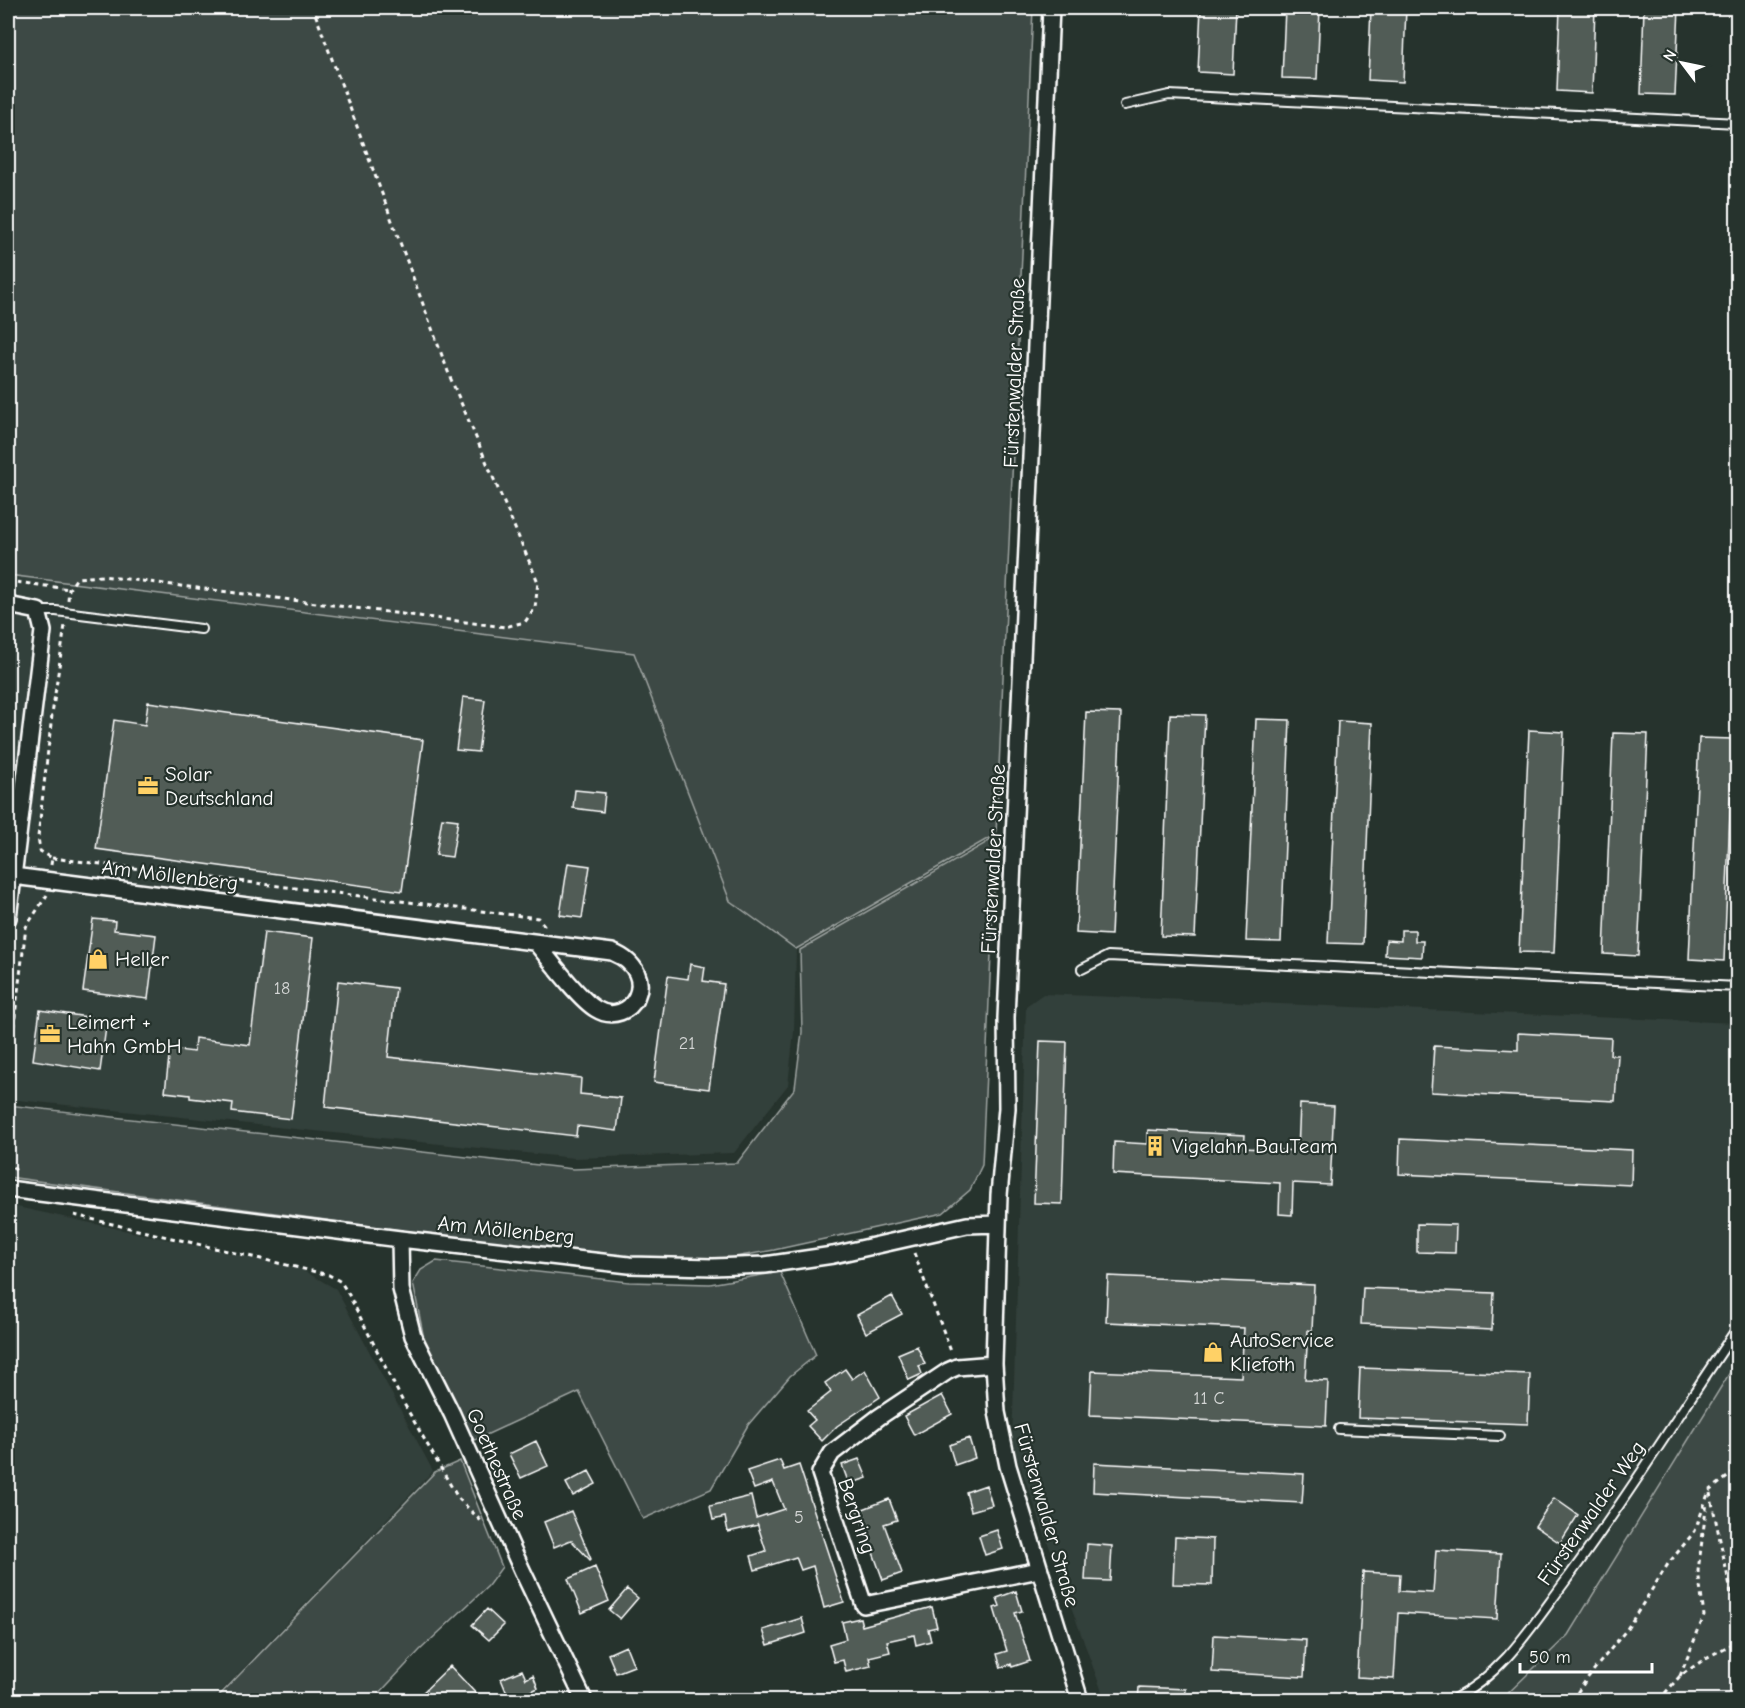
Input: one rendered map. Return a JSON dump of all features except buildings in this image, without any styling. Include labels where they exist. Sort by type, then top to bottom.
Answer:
[{"type":"street","name":"Fürstenwalder Straße","points":[[1051,8],[1007,1006],[1005,1147],[998,1224],[994,1364],[997,1412],[1008,1466],[1080,1701]]},
{"type":"street","points":[[8,604],[38,611],[43,631],[8,918]]},
{"type":"street","name":"Am Möllenberg","points":[[13,876],[601,950],[624,957],[633,965],[639,976],[639,989],[635,1002],[624,1011],[610,1014],[597,1010],[586,1002],[539,944]]},
{"type":"street","name":"Am Möllenberg","points":[[8,1189],[400,1239],[629,1265],[713,1267],[765,1265],[833,1255],[967,1225],[998,1224]]},
{"type":"street","name":"Goethestraße","points":[[400,1239],[400,1289],[413,1335],[452,1414],[584,1701]]},
{"type":"street","name":"Bergring","points":[[994,1364],[957,1367],[948,1371],[879,1417],[832,1453],[820,1473],[864,1605],[1039,1570]]},
{"type":"lane","points":[[1125,105],[1169,95],[1737,123]]},
{"type":"lane","points":[[38,611],[66,612],[201,629]]},
{"type":"lane","points":[[1082,969],[1108,956],[1737,987]]},
{"type":"lane","name":"Fürstenwalder Weg","points":[[1452,1701],[1488,1675],[1515,1650],[1601,1534],[1737,1326]]},
{"type":"lane","points":[[1339,1429],[1500,1436]]},
{"type":"path","points":[[313,8],[450,377],[538,582],[535,609],[525,622],[505,627],[102,576],[77,578],[69,589],[52,715],[39,837],[40,851],[52,858],[439,908],[538,918],[544,925],[539,944]]},
{"type":"path","points":[[8,581],[69,589]]},
{"type":"path","points":[[8,1072],[26,927],[47,897],[52,858]]},
{"type":"path","points":[[71,1215],[329,1275],[341,1282],[403,1401],[458,1498],[479,1520],[508,1538]]},
{"type":"path","points":[[908,1238],[957,1367]]},
{"type":"path","points":[[1572,1701],[1627,1629],[1668,1564],[1695,1531],[1709,1491],[1737,1469]]},
{"type":"path","points":[[1709,1491],[1737,1625]]},
{"type":"path","points":[[1680,1676],[1704,1616],[1698,1571],[1709,1491]]},
{"type":"path","points":[[1659,1701],[1680,1676],[1737,1641]]},
{"type":"shaded area","points":[[8,8],[1033,8],[996,834],[796,949],[730,901],[634,653],[8,575]]},
{"type":"shaded area","points":[[8,575],[634,653],[730,901],[796,949],[794,1032],[788,1085],[734,1153],[574,1158],[8,1099]]},
{"type":"shaded area","points":[[996,837],[982,1165],[970,1190],[943,1213],[774,1250],[707,1262],[629,1261],[8,1177],[8,1105],[573,1169],[737,1163],[795,1088],[802,1032],[800,950]]},
{"type":"shaded area","points":[[1043,994],[1737,1023],[1737,1361],[1568,1635],[1501,1700],[1105,1700],[1012,1444],[1026,1006]]},
{"type":"shaded area","points":[[8,1205],[299,1268],[336,1289],[433,1471],[213,1700],[8,1700]]},
{"type":"shaded area","points":[[436,1261],[629,1282],[710,1284],[780,1272],[816,1355],[790,1376],[748,1425],[711,1489],[643,1519],[579,1392],[473,1441],[424,1339],[413,1283],[421,1270]]},
{"type":"shaded area","points":[[1737,1361],[1737,1694],[1729,1700],[1501,1700],[1568,1635]]},
{"type":"shaded area","points":[[460,1461],[502,1567],[488,1586],[420,1650],[373,1700],[215,1700],[435,1472]]},
{"type":"place","name":"Solar Deutschland","points":[[148,786]]},
{"type":"place","name":"Heller","points":[[98,959]]},
{"type":"place","name":"Leimert + Hahn GmbH","points":[[50,1034]]},
{"type":"place","name":"Vigelahn BauTeam","points":[[1155,1146]]},
{"type":"place","name":"AutoService Kliefoth","points":[[1213,1352]]}]
